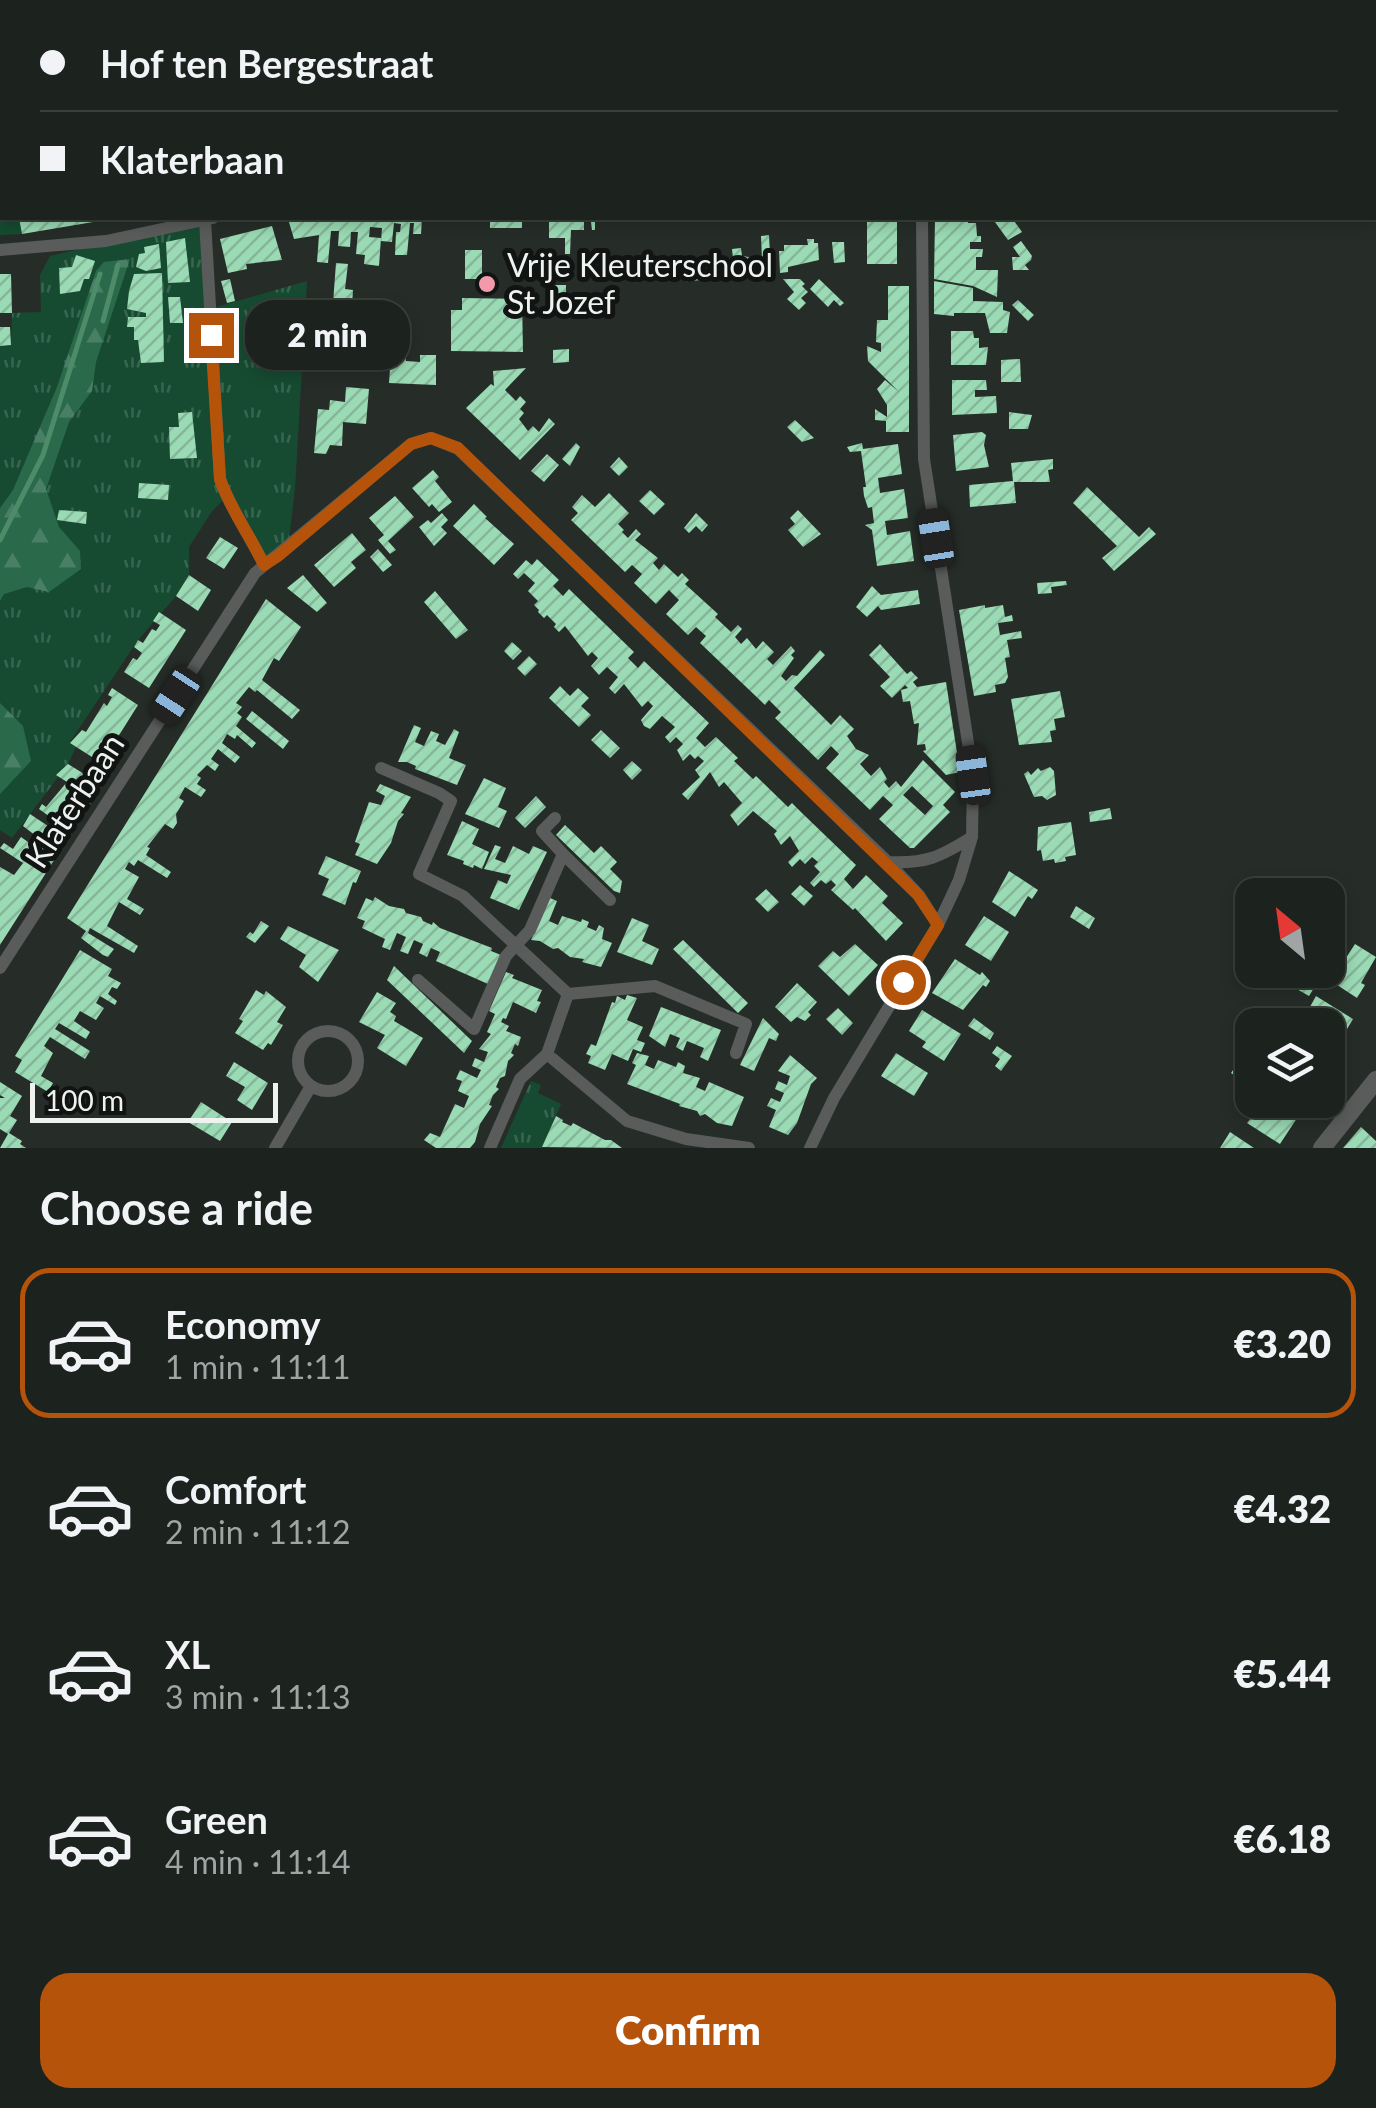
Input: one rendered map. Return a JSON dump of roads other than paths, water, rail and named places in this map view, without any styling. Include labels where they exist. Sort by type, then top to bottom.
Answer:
[{"type":"street","points":[[0,250],[106,242],[205,220]]},
{"type":"street","points":[[209,220],[220,479],[226,498],[264,565]]},
{"type":"street","points":[[810,1148],[834,1098],[938,925],[959,880],[972,837],[973,775],[924,459],[922,220]]},
{"type":"street","name":"Klaterbaan","points":[[0,968],[255,573],[411,444],[431,438],[458,448],[888,862],[938,925]]},
{"type":"street","points":[[381,768],[451,801],[418,874],[464,896],[568,994],[655,986],[746,1024],[736,1053]]},
{"type":"street","points":[[555,818],[542,831],[610,900]]},
{"type":"street","points":[[888,862],[916,863],[939,857],[972,837]]},
{"type":"street","points":[[418,980],[474,1028],[514,946],[530,930],[563,854]]},
{"type":"street","points":[[490,1148],[520,1079],[547,1054],[568,994]]},
{"type":"street","points":[[322,1030],[342,1033],[356,1048],[358,1059],[352,1079],[335,1090],[312,1086],[298,1070],[301,1045],[322,1030]]},
{"type":"street","points":[[547,1054],[626,1121],[686,1139],[749,1148]]},
{"type":"street","points":[[1322,1148],[1376,1080]]},
{"type":"street","points":[[275,1148],[312,1086]]},
{"type":"waterway","points":[[103,321],[118,265]]},
{"type":"waterway","points":[[0,540],[43,455],[100,274]]},
{"type":"place","name":"Vrije Kleuterschool St Jozef","points":[[487,284]]}]
